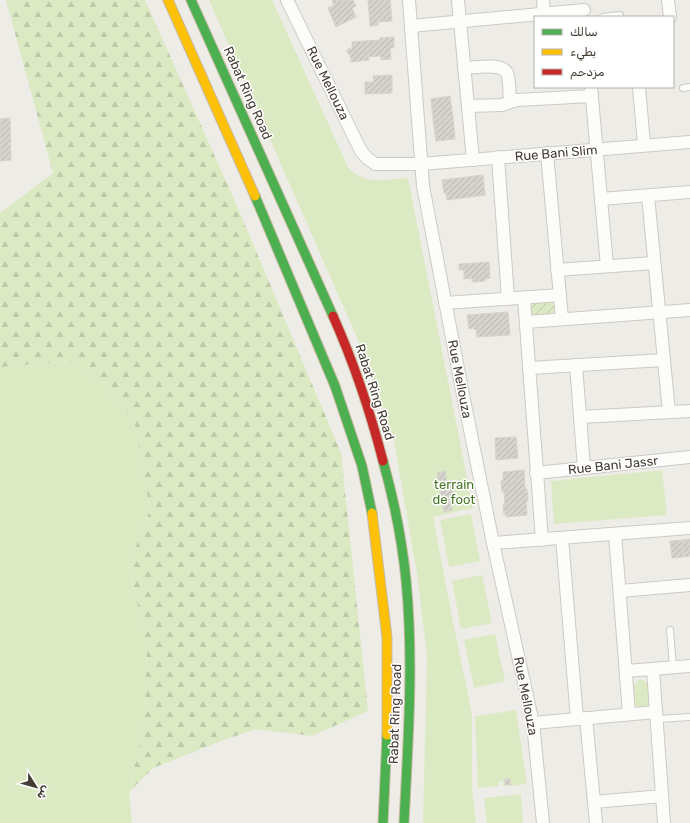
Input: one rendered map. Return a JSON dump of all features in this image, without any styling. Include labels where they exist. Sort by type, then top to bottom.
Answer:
[{"type":"highway","name":"Rabat Ring Road","points":[[168,0],[324,356],[347,416],[361,461],[376,540],[383,591],[388,648],[387,746],[383,823]]},
{"type":"highway","name":"Rabat Ring Road","points":[[192,1],[348,349],[366,400],[390,485],[407,586],[410,638],[409,719],[404,823]]},
{"type":"street","name":"Rue Mellouza","points":[[287,0],[364,155],[375,164],[421,164],[423,186],[445,303],[493,543],[533,723],[543,823]]},
{"type":"street","points":[[409,0],[421,164]]},
{"type":"street","points":[[458,0],[473,160]]},
{"type":"street","points":[[539,15],[543,0]]},
{"type":"street","points":[[668,0],[670,16]]},
{"type":"street","points":[[411,26],[539,15],[584,9]]},
{"type":"street","points":[[464,68],[496,66],[504,69],[508,75],[510,102]]},
{"type":"street","points":[[639,88],[644,145]]},
{"type":"street","points":[[468,106],[502,104],[591,91],[607,266]]},
{"type":"street","name":"Rue Bani Slim","points":[[421,164],[690,142]]},
{"type":"street","points":[[547,153],[562,319]]},
{"type":"street","points":[[498,158],[508,299]]},
{"type":"street","points":[[601,199],[690,192]]},
{"type":"street","points":[[648,196],[669,412]]},
{"type":"street","points":[[557,270],[654,263]]},
{"type":"street","points":[[445,303],[560,295]]},
{"type":"street","points":[[524,298],[542,540]]},
{"type":"street","points":[[526,322],[690,310]]},
{"type":"street","points":[[529,368],[664,360]]},
{"type":"street","points":[[576,365],[584,468]]},
{"type":"street","points":[[580,417],[690,411]]},
{"type":"street","name":"Rue Bani Jassr","points":[[536,473],[690,457]]},
{"type":"street","points":[[493,543],[690,528]]},
{"type":"street","points":[[615,534],[629,714]]},
{"type":"street","points":[[562,538],[582,718],[596,823]]},
{"type":"street","points":[[620,591],[690,585]]},
{"type":"street","points":[[626,671],[690,666]]},
{"type":"street","points":[[653,669],[664,823]]},
{"type":"street","points":[[533,723],[629,714],[656,715]]},
{"type":"street","points":[[594,802],[662,796]]},
{"type":"lane","points":[[612,16],[620,15]]},
{"type":"lane","points":[[683,88],[690,87]]},
{"type":"lane","points":[[670,630],[673,667]]},
{"type":"lane","points":[[656,715],[690,717]]},
{"type":"green space","points":[[6,0],[145,0],[238,208],[341,453],[368,711],[312,736],[256,729],[153,768],[129,792],[145,719],[147,646],[129,565],[150,510],[135,424],[106,385],[69,361],[0,367],[0,213],[53,173]]},
{"type":"green space","name":"terrain de foot","points":[[209,0],[272,0],[348,167],[354,173],[368,179],[383,180],[408,178],[473,508],[433,517],[472,714],[472,788],[476,823],[423,823],[427,656],[417,574],[394,441],[358,340]]},
{"type":"green space","points":[[549,301],[553,303],[555,307],[555,311],[552,314],[535,316],[530,312],[531,305],[535,302]]},
{"type":"green space","points":[[69,361],[106,385],[135,424],[150,510],[129,565],[147,646],[145,719],[129,792],[132,823],[0,823],[0,367]]},
{"type":"green space","points":[[662,470],[667,515],[554,524],[551,481]]},
{"type":"green space","points":[[471,514],[480,561],[449,567],[440,520]]},
{"type":"green space","points":[[482,575],[492,623],[461,629],[452,581]]},
{"type":"green space","points":[[495,634],[505,681],[474,688],[464,640]]},
{"type":"green space","points":[[639,680],[643,680],[649,684],[651,704],[645,708],[639,708],[634,704],[634,685]]},
{"type":"green space","points":[[516,710],[527,784],[510,786],[510,779],[505,779],[505,786],[503,786],[503,781],[499,782],[499,786],[478,788],[475,716]]},
{"type":"green space","points":[[521,794],[523,823],[487,823],[484,798]]},
{"type":"building","points":[[332,0],[353,0],[356,6],[352,8],[356,17],[336,27],[328,8],[334,5]]},
{"type":"building","points":[[368,0],[390,0],[392,21],[378,22],[378,25],[370,26]]},
{"type":"building","points":[[394,37],[394,48],[390,48],[391,59],[381,60],[381,56],[368,57],[369,60],[351,62],[350,54],[348,54],[347,51],[348,49],[352,49],[352,42],[380,40],[380,38]]},
{"type":"building","points":[[392,75],[392,93],[365,94],[365,82],[374,82],[373,76]]},
{"type":"building","points":[[450,96],[453,117],[433,119],[431,99]]},
{"type":"building","points":[[453,117],[455,139],[436,141],[433,119]]},
{"type":"building","points":[[10,118],[11,160],[0,161],[0,119]]},
{"type":"building","points":[[483,175],[485,195],[447,200],[446,193],[444,193],[442,180]]},
{"type":"building","points":[[489,262],[490,278],[485,279],[485,281],[472,282],[472,278],[464,279],[464,270],[459,270],[459,264]]},
{"type":"building","points":[[508,312],[510,335],[477,337],[476,330],[473,328],[469,329],[467,315]]},
{"type":"building","points":[[516,437],[518,458],[496,460],[495,438]]},
{"type":"building","points":[[524,470],[525,489],[527,489],[528,501],[526,501],[527,515],[506,517],[506,514],[504,514],[504,492],[502,492],[501,481],[503,481],[503,472]]},
{"type":"building","points":[[445,471],[447,484],[451,484],[453,495],[450,496],[452,510],[444,512],[437,473]]},
{"type":"building","points":[[690,539],[690,556],[684,557],[682,540]]},
{"type":"building","points":[[681,540],[683,557],[672,558],[670,541]]},
{"type":"building","points":[[505,779],[510,779],[510,785],[505,785]]},
{"type":"traffic: fast","points":[[191,0],[333,316]]},
{"type":"traffic: fast","points":[[255,196],[335,386],[362,466],[372,513]]},
{"type":"traffic: fast","points":[[383,461],[391,490],[400,535],[406,580],[410,641],[410,702],[404,823]]},
{"type":"traffic: fast","points":[[383,823],[387,735]]},
{"type":"traffic: slow","points":[[168,0],[255,196]]},
{"type":"traffic: slow","points":[[372,513],[387,637],[387,735]]},
{"type":"traffic: jam","points":[[333,316],[361,387],[383,461]]}]
